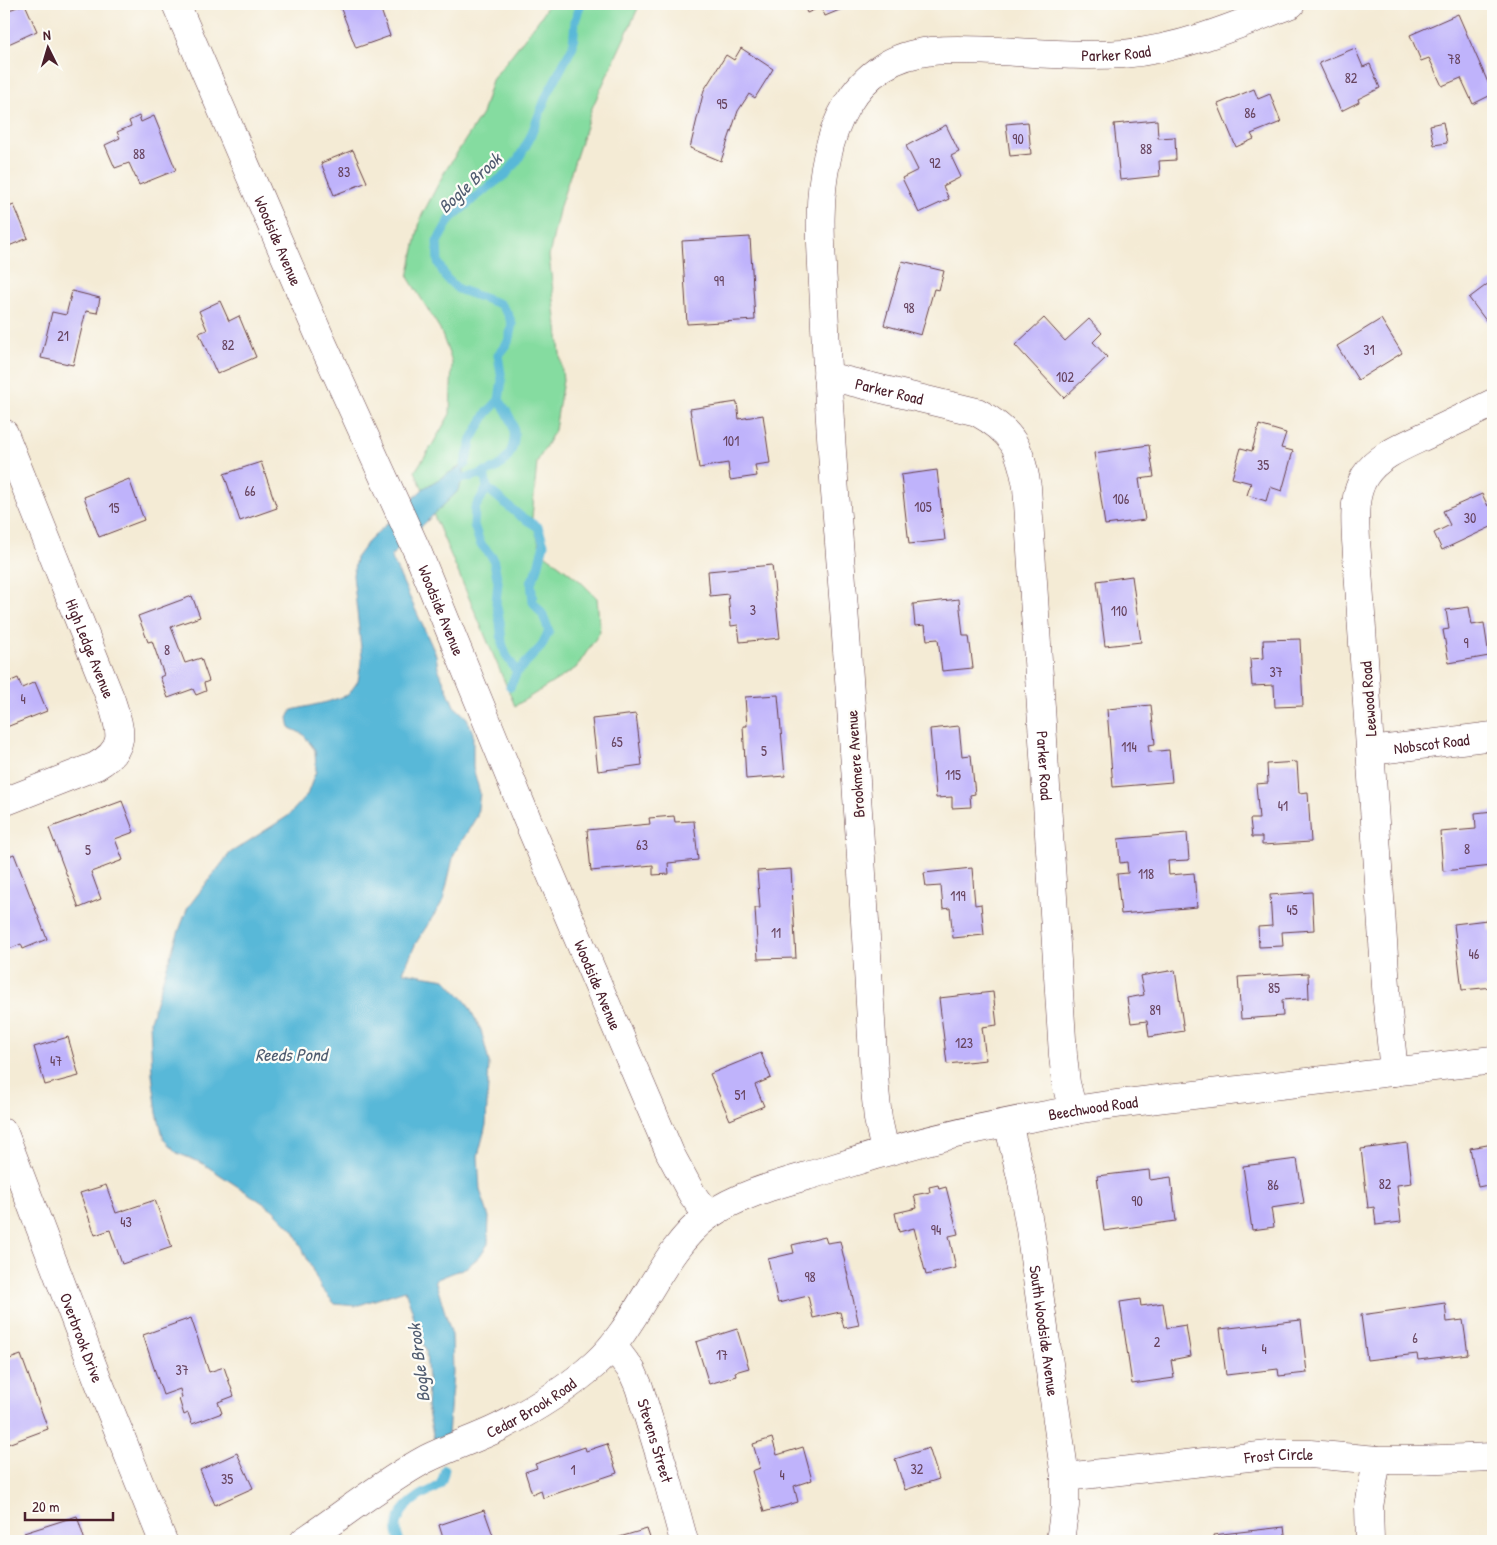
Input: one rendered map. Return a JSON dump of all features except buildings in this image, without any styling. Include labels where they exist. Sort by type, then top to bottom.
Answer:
[{"type":"street","name":"Woodside Avenue","points":[[176,4],[322,342],[418,553],[527,819],[670,1153],[692,1194],[708,1216]]},
{"type":"street","name":"Parker Road","points":[[1073,1110],[1066,1083],[1063,1055],[1027,488],[1023,461],[1013,440],[996,423],[977,412],[827,376],[820,228],[826,158],[835,129],[846,104],[864,82],[884,66],[905,57],[930,51],[965,50],[1119,54],[1155,51],[1190,42],[1291,4]]},
{"type":"street","name":"Brookmere Avenue","points":[[827,376],[856,765],[874,1089],[885,1150]]},
{"type":"street","name":"Leewood Road","points":[[1394,1072],[1386,1001],[1355,518],[1357,497],[1364,477],[1377,463],[1396,450],[1493,403]]},
{"type":"street","name":"High Ledge Avenue","points":[[4,433],[111,700],[120,735],[117,749],[109,759],[96,766],[4,802]]},
{"type":"street","name":"Nobscot Road","points":[[1371,751],[1493,736]]},
{"type":"street","name":"Beechwood Road","points":[[708,1216],[735,1201],[885,1150],[1073,1110],[1493,1060]]},
{"type":"street","name":"South Woodside Avenue","points":[[1008,1123],[1015,1149],[1028,1220],[1065,1477],[1065,1506],[1060,1541]]},
{"type":"street","name":"Overbrook Drive","points":[[4,1133],[98,1380],[163,1541]]},
{"type":"street","name":"Cedar Brook Road","points":[[304,1541],[423,1461],[446,1449],[499,1428],[552,1397],[595,1364],[612,1346],[629,1323],[687,1236],[708,1216]]},
{"type":"street","name":"Stevens Street","points":[[612,1346],[632,1371],[639,1387],[684,1541]]},
{"type":"street","name":"Frost Circle","points":[[1065,1477],[1278,1454],[1310,1454],[1377,1460],[1453,1460],[1493,1457]]},
{"type":"street","points":[[1370,1541],[1369,1507],[1377,1460]]},
{"type":"green space","points":[[548,4],[640,4],[592,108],[560,206],[549,256],[563,380],[555,430],[537,462],[532,518],[541,551],[580,581],[597,598],[600,632],[576,668],[515,706],[415,471],[450,414],[452,362],[440,329],[408,277],[421,217],[444,173],[482,114],[492,80],[541,17]]},
{"type":"water","name":"Reeds Pond","points":[[464,464],[464,478],[457,492],[391,556],[436,655],[438,668],[454,706],[467,718],[473,733],[473,768],[480,793],[477,816],[454,854],[443,901],[416,943],[403,972],[445,979],[467,1003],[481,1030],[489,1062],[486,1125],[478,1156],[480,1190],[489,1217],[488,1244],[479,1257],[467,1267],[435,1280],[452,1335],[453,1373],[448,1435],[434,1439],[427,1407],[426,1350],[416,1328],[405,1290],[356,1306],[335,1304],[321,1288],[294,1231],[272,1209],[202,1163],[177,1153],[164,1140],[157,1113],[152,1074],[150,1021],[175,941],[188,907],[230,853],[288,816],[307,795],[316,771],[315,750],[303,734],[290,728],[288,718],[292,710],[348,695],[358,681],[362,657],[353,575],[356,558],[367,543],[424,488]]},
{"type":"waterway","name":"Bogle Brook","points":[[465,464],[472,439],[486,414],[499,400],[502,380],[498,355],[508,342],[512,324],[508,314],[500,304],[458,289],[446,278],[438,262],[437,242],[450,219],[506,174],[517,161],[529,140],[547,95],[573,46],[575,21],[581,4]]},
{"type":"waterway","points":[[453,480],[479,475],[494,469],[503,463],[510,453],[514,439],[513,425],[499,400]]},
{"type":"waterway","points":[[484,472],[487,488],[520,516],[538,527],[544,544],[537,571],[531,582],[533,602],[543,615],[549,631],[541,647],[517,672],[510,687]]},
{"type":"waterway","points":[[487,488],[475,508],[474,525],[480,543],[493,558],[498,582],[496,603],[502,643],[506,655],[517,672]]},
{"type":"waterway","name":"Bogle Brook","points":[[400,1541],[397,1523],[403,1512],[412,1502],[440,1484],[445,1469]]}]
